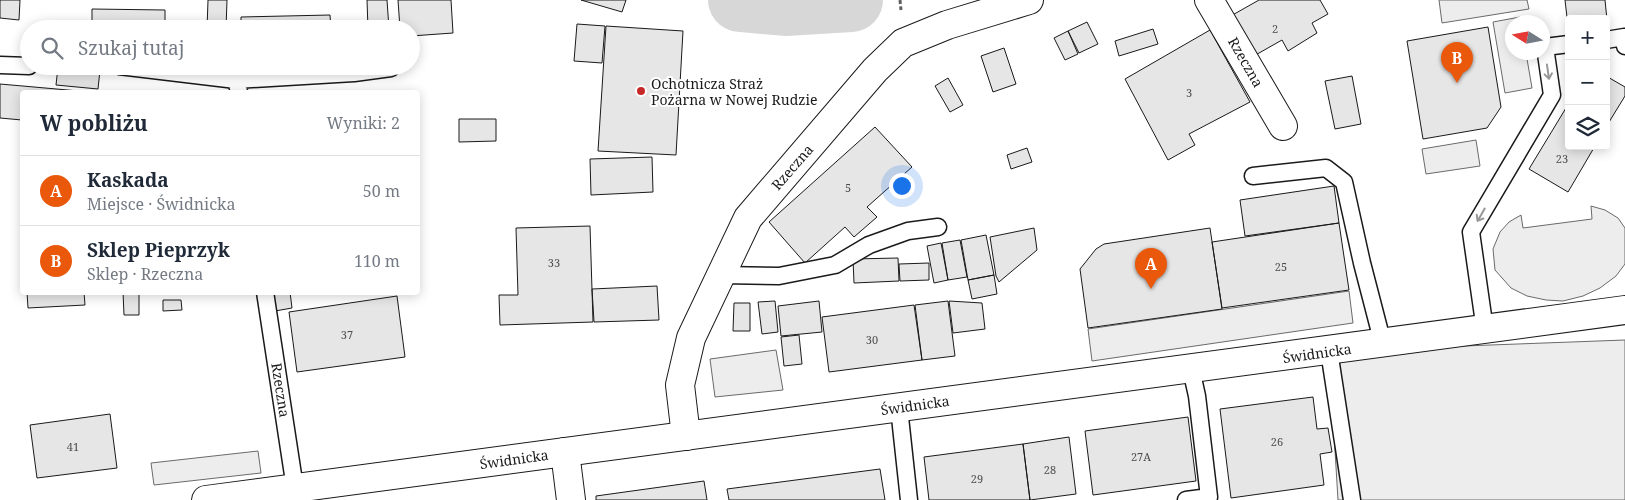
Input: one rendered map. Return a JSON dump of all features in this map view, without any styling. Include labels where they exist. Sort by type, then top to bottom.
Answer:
[{"type":"street","name":"Rzeczna","points":[[686,436],[680,385],[691,338],[748,218],[875,70],[903,42],[947,24],[1029,0]]},
{"type":"street","name":"Rzeczna","points":[[1209,0],[1283,126]]},
{"type":"street","name":"Świdnicka","points":[[206,500],[269,496],[295,488],[1383,344],[1625,310]]},
{"type":"street","points":[[566,452],[571,500]]},
{"type":"lane","points":[[1610,39],[1624,37],[1625,46]]},
{"type":"lane","points":[[1485,330],[1471,232],[1552,95],[1545,47],[1565,44]]},
{"type":"lane","points":[[0,65],[20,66]]},
{"type":"lane","points":[[172,75],[237,86],[336,75]]},
{"type":"lane","points":[[1253,176],[1326,168],[1344,182],[1383,344]]},
{"type":"lane","points":[[721,275],[778,276],[835,265],[869,245],[908,232],[938,227]]},
{"type":"lane","name":"Rzeczna","points":[[266,295],[295,488]]},
{"type":"lane","points":[[1329,351],[1352,500]]},
{"type":"lane","points":[[1186,500],[1209,497],[1197,396],[1191,369]]},
{"type":"lane","points":[[899,408],[909,500]]},
{"type":"shaded area","points":[[1439,0],[1527,0],[1529,9],[1442,23]]},
{"type":"shaded area","points":[[1505,20],[1505,60],[1527,60],[1532,88],[1505,93],[1493,22]]},
{"type":"shaded area","points":[[1476,140],[1480,166],[1426,174],[1422,149]]},
{"type":"shaded area","points":[[1591,206],[1605,210],[1618,218],[1625,228],[1625,264],[1616,276],[1600,288],[1583,296],[1563,301],[1546,300],[1527,296],[1511,288],[1495,270],[1493,249],[1500,232],[1509,222],[1521,215],[1523,228],[1592,219]]},
{"type":"shaded area","points":[[1349,291],[1353,323],[1092,361],[1088,329]]},
{"type":"shaded area","points":[[1625,340],[1625,500],[1338,500],[1329,351]]},
{"type":"shaded area","points":[[776,350],[783,390],[715,397],[710,359]]},
{"type":"shaded area","points":[[258,451],[261,473],[154,485],[151,463]]},
{"type":"building","points":[[0,0],[20,0],[19,20],[0,18]]},
{"type":"building","points":[[208,0],[227,0],[226,20],[207,20]]},
{"type":"building","points":[[367,0],[387,0],[388,20],[368,20]]},
{"type":"building","points":[[398,0],[451,0],[453,33],[420,35],[420,20],[399,20]]},
{"type":"building","points":[[581,0],[626,0],[622,12]]},
{"type":"building","points":[[1259,0],[1320,0],[1328,14],[1312,23],[1317,33],[1288,51],[1282,40],[1252,57],[1229,17]]},
{"type":"building","points":[[1565,0],[1605,0],[1606,15],[1567,15]]},
{"type":"building","points":[[92,9],[165,10],[165,20],[92,20]]},
{"type":"building","points":[[330,15],[330,20],[241,20],[241,17]]},
{"type":"building","points":[[1087,22],[1098,44],[1079,53],[1068,31]]},
{"type":"building","points":[[577,24],[605,26],[602,63],[574,61]]},
{"type":"building","name":"Ochotnicza Straż Pożarna w Nowej Rudzie","points":[[606,26],[683,31],[676,155],[598,151]]},
{"type":"building","points":[[1488,27],[1501,107],[1487,128],[1423,139],[1407,41]]},
{"type":"building","points":[[1153,29],[1158,44],[1119,56],[1115,41]]},
{"type":"building","points":[[1210,30],[1250,102],[1189,134],[1195,145],[1168,160],[1125,79]]},
{"type":"building","points":[[1068,31],[1078,54],[1065,60],[1054,38]]},
{"type":"building","points":[[1004,48],[1016,84],[993,92],[981,56]]},
{"type":"building","points":[[57,75],[99,75],[98,89],[56,85]]},
{"type":"building","points":[[1352,76],[1361,124],[1335,129],[1325,81]]},
{"type":"building","points":[[948,78],[963,105],[950,112],[935,86]]},
{"type":"building","points":[[1610,78],[1625,87],[1625,96],[1610,120]]},
{"type":"building","points":[[0,84],[68,90],[20,90],[20,120],[0,118]]},
{"type":"building","points":[[1565,110],[1565,150],[1593,150],[1568,192],[1529,169]]},
{"type":"building","points":[[459,119],[496,119],[496,141],[459,142]]},
{"type":"building","points":[[875,127],[912,167],[867,207],[877,217],[854,237],[845,227],[805,263],[769,222]]},
{"type":"building","points":[[1027,148],[1032,162],[1011,169],[1007,155]]},
{"type":"building","points":[[652,157],[653,192],[591,195],[590,159]]},
{"type":"building","points":[[1334,186],[1339,223],[1245,236],[1240,200]]},
{"type":"building","points":[[1339,223],[1349,290],[1222,308],[1212,242]]},
{"type":"building","points":[[590,226],[593,322],[500,325],[499,295],[518,295],[516,228]]},
{"type":"building","points":[[1034,228],[1037,250],[999,282],[996,276],[990,237]]},
{"type":"building","points":[[1210,228],[1222,309],[1088,328],[1080,269],[1096,249],[1104,244]]},
{"type":"building","points":[[986,235],[994,275],[968,280],[961,240]]},
{"type":"building","points":[[960,240],[967,277],[948,280],[942,243]]},
{"type":"building","points":[[941,243],[948,280],[934,283],[927,246]]},
{"type":"building","points":[[898,258],[899,281],[854,283],[853,259]]},
{"type":"building","points":[[929,263],[929,280],[900,281],[899,264]]},
{"type":"building","points":[[994,275],[997,294],[972,299],[968,280]]},
{"type":"building","points":[[657,286],[659,320],[594,322],[592,289]]},
{"type":"building","points":[[27,295],[84,295],[85,305],[28,308]]},
{"type":"building","points":[[123,295],[139,295],[139,315],[124,315]]},
{"type":"building","points":[[273,295],[290,295],[292,308],[275,311]]},
{"type":"building","points":[[397,296],[405,357],[297,372],[289,312]]},
{"type":"building","points":[[163,300],[181,300],[182,310],[163,311]]},
{"type":"building","points":[[775,301],[778,332],[762,334],[758,302]]},
{"type":"building","points":[[819,301],[822,332],[781,336],[778,306]]},
{"type":"building","points":[[948,301],[955,356],[922,360],[915,305]]},
{"type":"building","points":[[949,301],[982,303],[985,329],[953,333]]},
{"type":"building","points":[[734,303],[750,303],[750,331],[733,331]]},
{"type":"building","points":[[914,305],[922,360],[829,372],[822,317]]},
{"type":"building","points":[[799,335],[802,364],[784,366],[781,337]]},
{"type":"building","points":[[1313,397],[1317,429],[1328,428],[1332,452],[1320,454],[1324,485],[1231,498],[1220,409]]},
{"type":"building","points":[[110,414],[117,468],[37,478],[30,425]]},
{"type":"building","points":[[1188,417],[1196,481],[1093,495],[1085,431]]},
{"type":"building","points":[[1069,437],[1076,494],[1030,500],[1023,444]]},
{"type":"building","points":[[1023,444],[1030,500],[929,500],[924,457]]},
{"type":"building","points":[[880,469],[885,500],[729,500],[727,489]]},
{"type":"building","points":[[704,481],[707,500],[596,500],[596,496]]},
{"type":"waterway","points":[[740,0],[785,4],[851,0]]},
{"type":"place","name":"Sklep Pieprzyk","points":[[1457,83]]},
{"type":"place","name":"Ochotnicza Straż Pożarna w Nowej Rudzie","points":[[641,91]]},
{"type":"place","name":"Kaskada","points":[[1151,289]]}]
